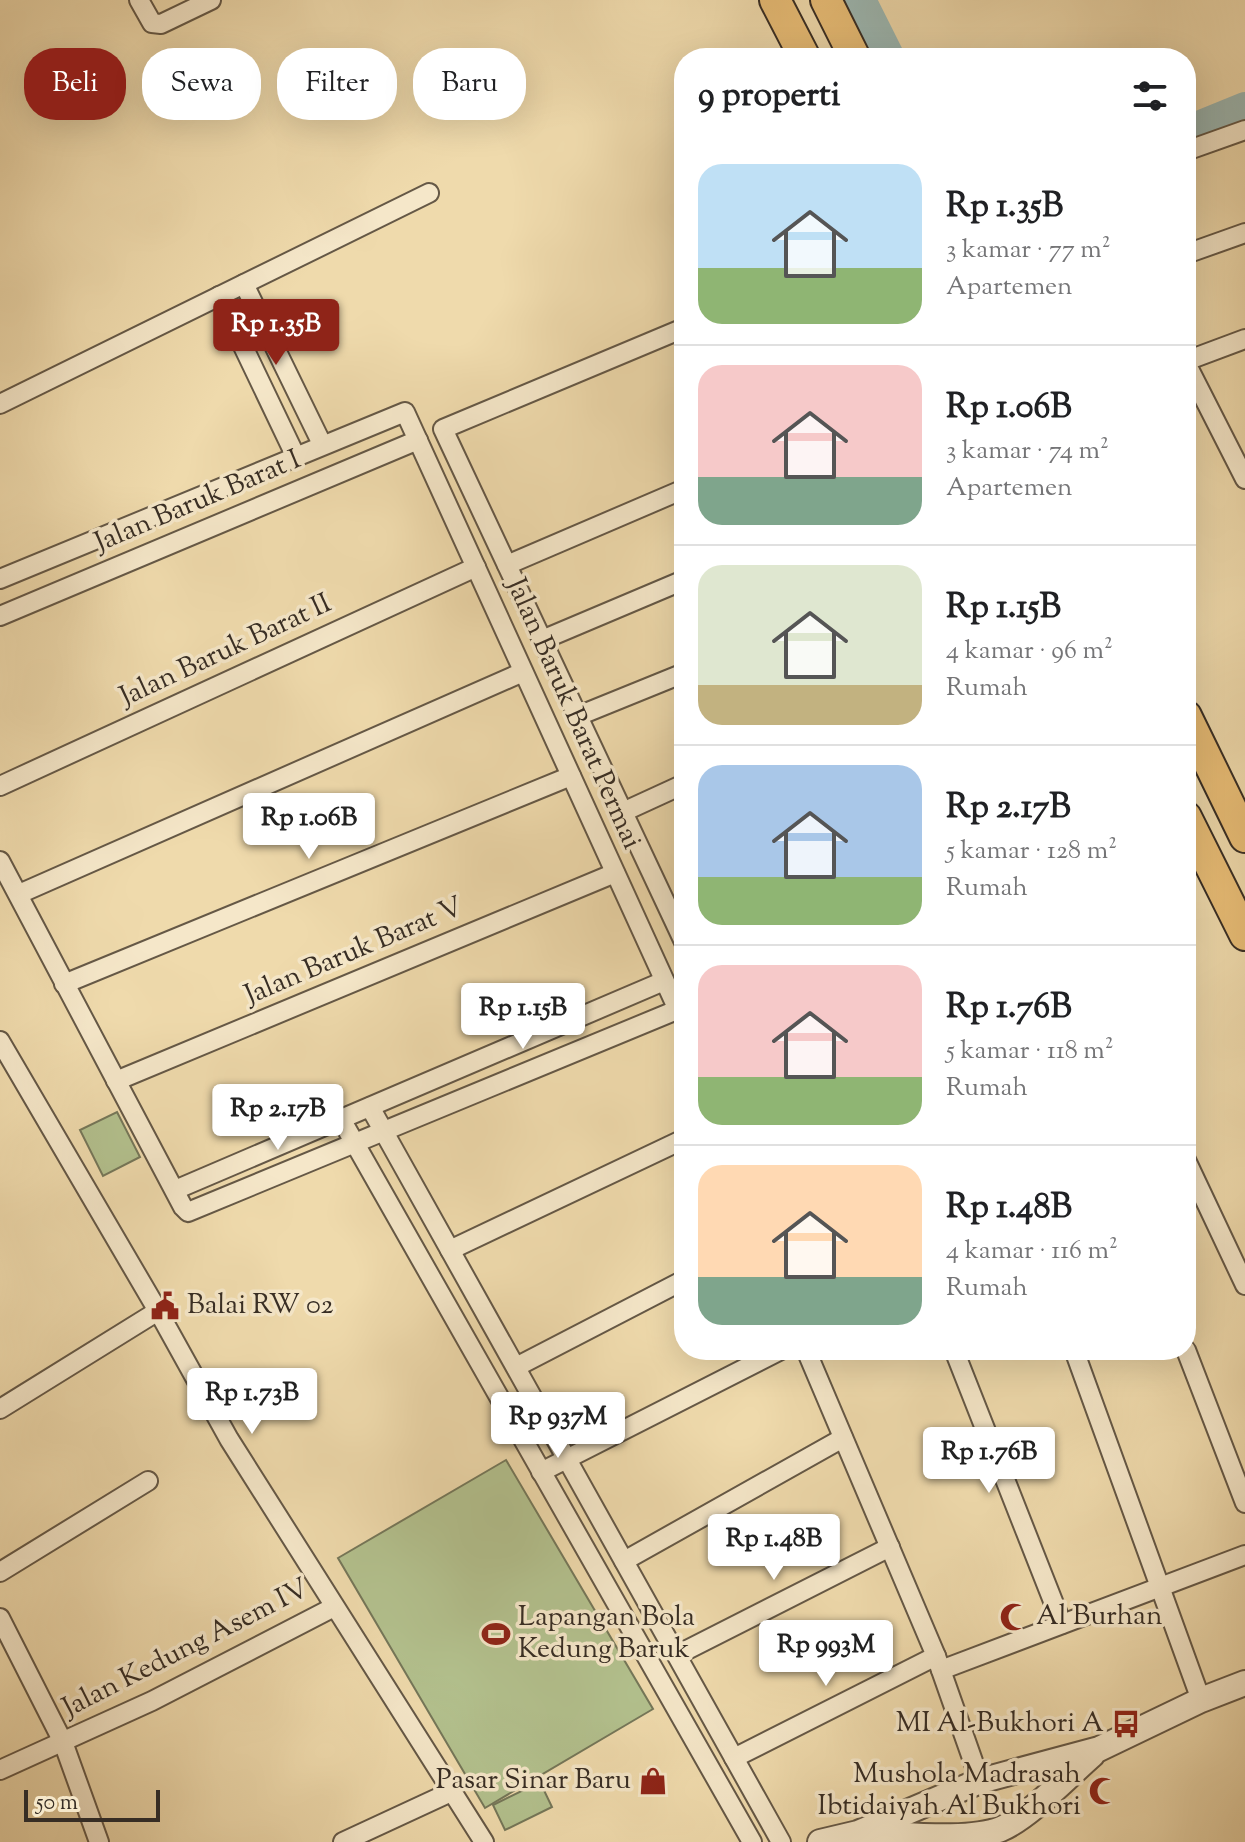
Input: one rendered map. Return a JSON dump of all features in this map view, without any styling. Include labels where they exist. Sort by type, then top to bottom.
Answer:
[{"type":"main road","points":[[775,0],[800,48]]},
{"type":"main road","points":[[826,0],[850,48]]},
{"type":"main road","points":[[1196,737],[1245,837]]},
{"type":"main road","points":[[1196,837],[1245,935]]},
{"type":"street","points":[[139,0],[148,19],[161,24],[211,0]]},
{"type":"street","points":[[1196,147],[1245,130]]},
{"type":"street","points":[[0,404],[429,193]]},
{"type":"street","points":[[1196,250],[1245,233]]},
{"type":"street","points":[[244,284],[322,444]]},
{"type":"street","points":[[219,296],[296,457]]},
{"type":"street","name":"Jalan Baruk Barat Permai","points":[[674,332],[443,429],[674,921]]},
{"type":"street","points":[[1196,358],[1245,339]]},
{"type":"street","points":[[1196,378],[1237,446],[1245,479]]},
{"type":"street","name":"Jalan Baruk Barat I","points":[[0,579],[405,412]]},
{"type":"street","name":"Jalan Baruk Barat Permai","points":[[405,412],[674,997]]},
{"type":"street","name":"Jalan Baruk Barat I","points":[[0,616],[418,440]]},
{"type":"street","points":[[507,565],[674,493]]},
{"type":"street","name":"Jalan Baruk Barat II","points":[[0,786],[476,567]]},
{"type":"street","points":[[542,640],[674,584]]},
{"type":"street","points":[[19,894],[523,672]]},
{"type":"street","points":[[578,716],[674,677]]},
{"type":"street","points":[[64,984],[571,776]]},
{"type":"street","points":[[623,812],[674,789]]},
{"type":"street","points":[[0,861],[188,1212],[674,1012]]},
{"type":"street","name":"Jalan Baruk Barat V","points":[[116,1081],[615,873]]},
{"type":"street","points":[[175,1190],[664,981]]},
{"type":"street","points":[[0,1041],[229,1439],[484,1842]]},
{"type":"street","points":[[370,1107],[781,1842]]},
{"type":"street","points":[[341,1119],[752,1842]]},
{"type":"street","points":[[450,1250],[674,1144]]},
{"type":"street","points":[[1196,1181],[1245,1285]]},
{"type":"street","points":[[516,1367],[674,1285]]},
{"type":"street","points":[[0,1409],[158,1311]]},
{"type":"street","points":[[541,1472],[761,1360]]},
{"type":"street","points":[[810,1360],[938,1663],[980,1781]]},
{"type":"street","points":[[958,1360],[1062,1624]]},
{"type":"street","points":[[1078,1360],[1201,1700]]},
{"type":"street","points":[[1190,1360],[1245,1503]]},
{"type":"street","points":[[624,1561],[843,1438]]},
{"type":"street","points":[[0,1572],[148,1481]]},
{"type":"street","points":[[677,1655],[890,1547]]},
{"type":"street","points":[[734,1758],[938,1663],[1062,1624],[1245,1555]]},
{"type":"street","name":"Jalan Kedung Asem IV","points":[[0,1770],[152,1701],[334,1607]]},
{"type":"street","points":[[0,1618],[63,1742],[99,1842]]},
{"type":"street","points":[[820,1842],[858,1833],[980,1781],[1099,1749],[1201,1700],[1245,1683]]},
{"type":"street","points":[[858,1833],[975,1839],[1018,1819],[1099,1749]]},
{"type":"street","points":[[343,1842],[453,1791]]},
{"type":"green space","points":[[117,1112],[140,1157],[103,1176],[80,1130]]},
{"type":"green space","name":"Lapangan Bola Kedung Baruk","points":[[506,1460],[653,1709],[485,1808],[338,1558]]},
{"type":"green space","points":[[540,1782],[552,1807],[505,1830],[493,1805]]},
{"type":"waterway","points":[[860,0],[884,48]]},
{"type":"waterway","points":[[1196,128],[1245,108]]},
{"type":"place","name":"Balai RW 02","points":[[165,1306]]},
{"type":"place","name":"Al Burhan","points":[[1014,1617]]},
{"type":"place","name":"Lapangan Bola Kedung Baruk","points":[[496,1634]]},
{"type":"place","name":"MI Al-Bukhori A","points":[[1126,1724]]},
{"type":"place","name":"Pasar Sinar Baru","points":[[653,1781]]},
{"type":"place","name":"Mushola Madrasah Ibtidaiyah Al Bukhori","points":[[1103,1791]]}]
